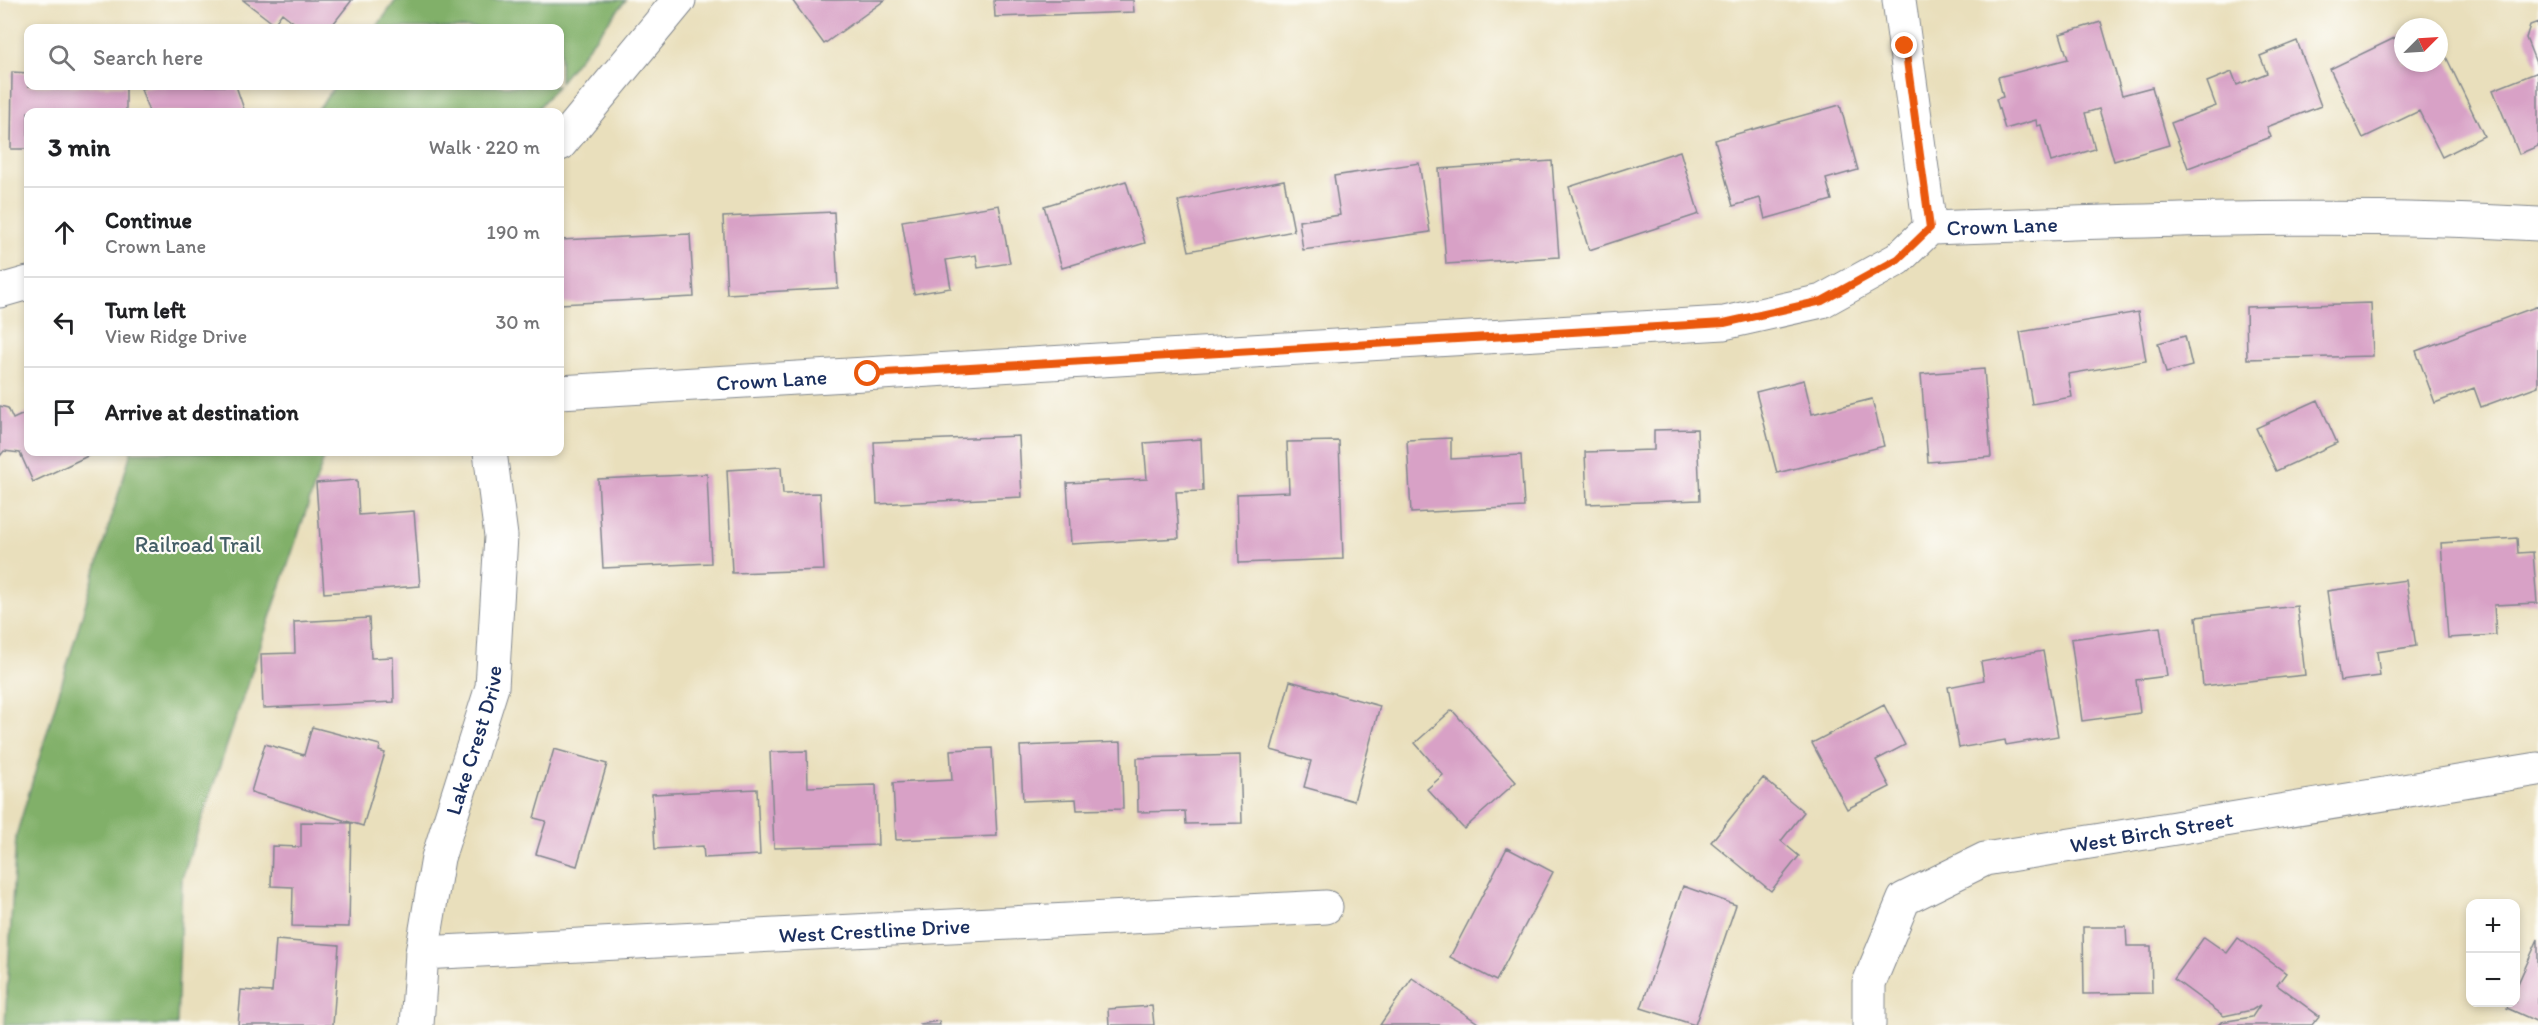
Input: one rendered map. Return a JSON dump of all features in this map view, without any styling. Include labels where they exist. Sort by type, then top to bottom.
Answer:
[{"type":"street","points":[[564,139],[679,0]]},
{"type":"street","points":[[1899,0],[1930,228]]},
{"type":"street","name":"Crown Lane","points":[[564,392],[1724,323],[1822,301],[1898,259],[1930,228],[2203,218],[2461,219],[2538,224]]},
{"type":"street","points":[[0,291],[24,284]]},
{"type":"street","name":"Lake Crest Drive","points":[[417,1025],[422,953],[438,858],[492,687],[501,536],[491,456]]},
{"type":"street","name":"West Birch Street","points":[[1869,1025],[1869,983],[1904,899],[1984,860],[2538,769]]},
{"type":"street","name":"West Crestline Drive","points":[[422,953],[1326,907]]},
{"type":"green space","points":[[396,0],[626,0],[564,77],[564,24],[379,24]]},
{"type":"green space","points":[[332,90],[554,90],[538,108],[319,108]]},
{"type":"green space","name":"Railroad Trail","points":[[130,456],[325,456],[182,878],[177,1025],[5,1025],[16,836]]},
{"type":"building","points":[[243,0],[352,0],[333,24],[296,24],[282,13],[274,24]]},
{"type":"building","points":[[792,0],[885,0],[824,44]]},
{"type":"building","points":[[994,0],[1133,0],[1134,12],[995,17]]},
{"type":"building","points":[[2101,22],[2122,95],[2152,87],[2169,145],[2114,161],[2099,109],[2085,113],[2095,149],[2051,162],[2041,125],[2037,126],[2036,120],[2005,129],[1996,99],[2003,97],[1998,77],[2068,59],[2060,34]]},
{"type":"building","points":[[2538,22],[2538,68],[2526,38],[2530,25]]},
{"type":"building","points":[[2394,38],[2394,72],[2448,72],[2448,61],[2484,136],[2442,157],[2419,111],[2363,138],[2330,69]]},
{"type":"building","points":[[2297,41],[2321,106],[2267,127],[2271,137],[2188,168],[2171,123],[2216,106],[2207,82],[2232,72],[2237,85],[2267,73],[2260,56]]},
{"type":"building","points":[[12,72],[24,73],[24,90],[126,90],[126,108],[24,108],[24,149],[11,149]]},
{"type":"building","points":[[2538,72],[2538,146],[2519,154],[2493,90]]},
{"type":"building","points":[[141,90],[237,90],[244,108],[148,108]]},
{"type":"building","points":[[1840,105],[1858,170],[1826,179],[1832,200],[1765,219],[1760,198],[1733,206],[1715,140]]},
{"type":"building","points":[[1680,151],[1699,214],[1589,250],[1569,187]]},
{"type":"building","points":[[1552,161],[1559,257],[1446,264],[1439,169]]},
{"type":"building","points":[[1419,163],[1430,232],[1303,250],[1299,221],[1340,215],[1334,176]]},
{"type":"building","points":[[1284,180],[1294,231],[1189,251],[1178,201]]},
{"type":"building","points":[[1126,181],[1145,243],[1062,268],[1044,206]]},
{"type":"building","points":[[999,205],[1010,263],[978,268],[976,255],[946,260],[951,288],[914,294],[902,221]]},
{"type":"building","points":[[834,212],[838,288],[727,294],[723,217]]},
{"type":"building","points":[[690,234],[694,297],[564,304],[564,240]]},
{"type":"building","points":[[2371,303],[2373,356],[2247,359],[2246,307]]},
{"type":"building","points":[[2538,306],[2538,386],[2481,407],[2474,388],[2435,403],[2416,351]]},
{"type":"building","points":[[2138,312],[2146,361],[2068,374],[2072,397],[2032,404],[2020,332]]},
{"type":"building","points":[[2185,336],[2192,366],[2166,373],[2158,343]]},
{"type":"building","points":[[1984,369],[1991,457],[1928,462],[1921,374]]},
{"type":"building","points":[[1804,380],[1812,414],[1872,399],[1884,446],[1777,473],[1756,392]]},
{"type":"building","points":[[2318,400],[2337,443],[2276,471],[2256,428]]},
{"type":"building","points":[[0,406],[8,408],[13,419],[24,414],[24,456],[88,456],[33,482],[20,453],[4,451],[0,456]]},
{"type":"building","points":[[1697,429],[1700,500],[1587,504],[1585,452],[1654,450],[1654,430]]},
{"type":"building","points":[[1019,436],[1022,497],[877,504],[874,442]]},
{"type":"building","points":[[1451,438],[1451,459],[1521,455],[1524,507],[1411,513],[1407,440]]},
{"type":"building","points":[[1201,439],[1203,491],[1176,492],[1179,538],[1071,544],[1067,483],[1147,479],[1144,443]]},
{"type":"building","points":[[1339,441],[1343,559],[1239,563],[1237,494],[1289,492],[1287,442]]},
{"type":"building","points":[[781,467],[783,494],[820,493],[824,570],[732,573],[727,470]]},
{"type":"building","points":[[707,474],[711,563],[603,568],[598,479]]},
{"type":"building","points":[[357,480],[359,515],[414,511],[420,586],[324,593],[316,483]]},
{"type":"building","points":[[2517,538],[2518,553],[2533,552],[2537,603],[2494,605],[2496,635],[2448,638],[2441,543]]},
{"type":"building","points":[[2406,580],[2416,646],[2377,652],[2380,676],[2340,681],[2327,591]]},
{"type":"building","points":[[2297,606],[2305,675],[2203,686],[2196,617]]},
{"type":"building","points":[[369,618],[371,658],[393,657],[394,702],[263,708],[261,654],[295,653],[294,622]]},
{"type":"building","points":[[2160,627],[2167,676],[2136,680],[2140,713],[2082,721],[2071,639]]},
{"type":"building","points":[[2043,651],[2058,736],[2006,745],[2005,740],[1959,748],[1948,687],[1984,680],[1981,662]]},
{"type":"building","points":[[1290,681],[1380,706],[1354,801],[1304,787],[1311,761],[1271,750]]},
{"type":"building","points":[[1884,705],[1905,745],[1876,760],[1890,787],[1847,809],[1812,743]]},
{"type":"building","points":[[1452,710],[1516,782],[1464,829],[1427,789],[1443,775],[1415,743]]},
{"type":"building","points":[[312,727],[380,745],[379,751],[385,753],[363,826],[251,792],[265,744],[304,755]]},
{"type":"building","points":[[1121,742],[1123,809],[1077,810],[1076,799],[1023,801],[1020,746]]},
{"type":"building","points":[[992,748],[997,836],[896,840],[893,783],[952,780],[950,750]]},
{"type":"building","points":[[554,749],[607,764],[577,866],[536,854],[546,821],[534,818]]},
{"type":"building","points":[[807,751],[808,787],[876,785],[878,845],[774,848],[770,752]]},
{"type":"building","points":[[1240,755],[1242,823],[1186,824],[1185,811],[1138,812],[1137,758]]},
{"type":"building","points":[[1763,778],[1804,812],[1781,841],[1799,856],[1771,891],[1711,842]]},
{"type":"building","points":[[757,789],[760,855],[704,858],[703,846],[655,849],[652,794]]},
{"type":"building","points":[[301,822],[351,823],[349,927],[292,926],[293,887],[271,886],[272,846],[301,847]]},
{"type":"building","points":[[1507,848],[1553,872],[1496,981],[1450,957]]},
{"type":"building","points":[[1683,886],[1736,905],[1695,1025],[1641,1008]]},
{"type":"building","points":[[2083,927],[2126,927],[2127,946],[2151,946],[2152,993],[2084,994]]},
{"type":"building","points":[[2204,937],[2227,953],[2238,938],[2286,973],[2277,985],[2319,1016],[2312,1025],[2218,1025],[2221,1022],[2252,1017],[2260,1005],[2252,1010],[2224,1016],[2174,979]]},
{"type":"building","points":[[2538,939],[2538,1022],[2507,1008],[2520,1007],[2520,979]]},
{"type":"building","points":[[276,940],[339,945],[333,1025],[238,1025],[241,990],[272,992]]},
{"type":"building","points":[[1412,978],[1478,1023],[1477,1025],[1380,1025]]},
{"type":"building","points":[[1152,1006],[1154,1025],[1109,1025],[1108,1009]]},
{"type":"building","points":[[939,1021],[940,1025],[920,1024]]},
{"type":"route","points":[[868,374],[1724,323],[1822,301],[1898,259],[1930,228],[1905,46]]}]
